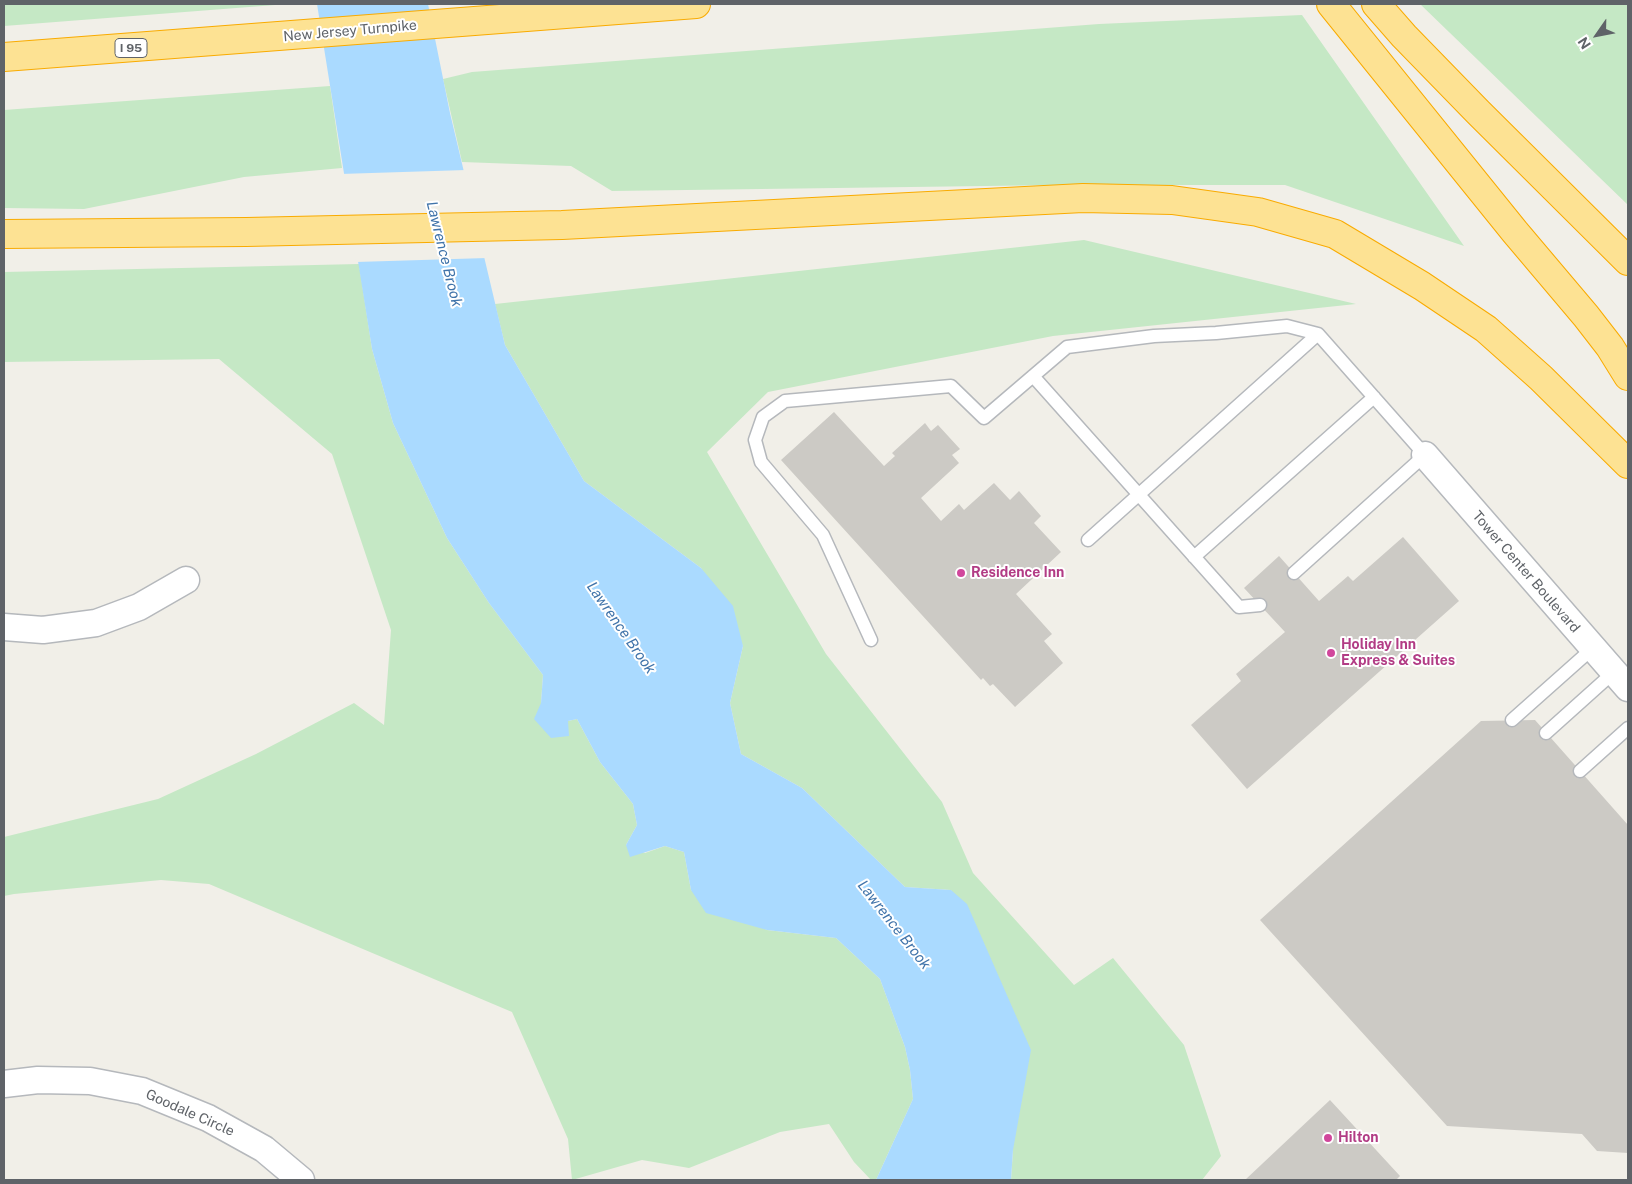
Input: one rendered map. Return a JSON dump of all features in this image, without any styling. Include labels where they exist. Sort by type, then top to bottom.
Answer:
[{"type":"highway","name":"New Jersey Turnpike","points":[[4,57],[696,4]]},
{"type":"highway","points":[[1330,4],[1514,232],[1586,316],[1610,347],[1628,376]]},
{"type":"highway","points":[[1376,4],[1404,36],[1485,119],[1628,261]]},
{"type":"highway","points":[[4,234],[246,232],[562,225],[1083,198],[1172,200],[1258,212],[1335,234],[1422,286],[1486,328],[1541,378],[1628,464]]},
{"type":"street","name":"Tower Center Boulevard","points":[[1425,455],[1621,680]]},
{"type":"street","points":[[4,626],[43,630],[96,623],[139,607],[186,580]]},
{"type":"street","name":"Goodale Circle","points":[[4,1084],[38,1080],[90,1081],[142,1091],[208,1118],[264,1148],[302,1180]]},
{"type":"lane","points":[[871,640],[823,535],[761,462],[755,440],[762,417],[785,401],[950,386],[984,418],[1067,347],[1154,336],[1216,333],[1287,326],[1318,334],[1425,455],[1294,573]]},
{"type":"lane","points":[[1088,540],[1318,334]]},
{"type":"lane","points":[[1033,376],[1239,607],[1260,605]]},
{"type":"lane","points":[[1194,557],[1374,397]]},
{"type":"lane","points":[[1512,720],[1593,648]]},
{"type":"lane","points":[[1546,732],[1621,680]]},
{"type":"lane","points":[[1580,771],[1628,728]]},
{"type":"green space","points":[[4,4],[288,4],[4,26]]},
{"type":"green space","points":[[1420,4],[1628,4],[1628,205]]},
{"type":"green space","points":[[1302,15],[1464,246],[1285,185],[1060,185],[612,191],[571,166],[462,162],[443,79],[472,72],[1099,24]]},
{"type":"green space","points":[[330,86],[342,168],[244,177],[84,209],[4,208],[4,110]]},
{"type":"green space","points":[[1084,240],[1356,304],[1053,336],[768,392],[707,452],[826,654],[942,802],[973,873],[1074,985],[1113,958],[1184,1045],[1221,1156],[1202,1180],[1011,1180],[1013,1150],[951,890],[905,887],[802,788],[741,754],[730,703],[743,646],[701,568],[584,481],[505,345],[495,304]]},
{"type":"green space","points":[[359,264],[372,349],[393,423],[447,538],[489,603],[543,675],[541,703],[568,721],[577,719],[600,762],[633,804],[637,825],[626,845],[645,853],[665,846],[684,852],[691,890],[767,930],[836,938],[880,979],[905,1047],[913,1099],[876,1180],[871,1180],[854,1162],[829,1124],[780,1132],[689,1168],[642,1160],[572,1180],[568,1139],[512,1012],[209,884],[161,880],[4,896],[4,837],[158,799],[256,754],[354,703],[384,725],[391,630],[332,454],[219,359],[4,362],[4,272]]},
{"type":"water","name":"Lawrence Brook","points":[[317,4],[428,4],[450,113],[505,345],[584,481],[701,568],[733,606],[743,646],[730,703],[741,754],[802,788],[905,887],[951,890],[967,904],[1031,1050],[1013,1150],[1011,1180],[876,1180],[913,1099],[905,1047],[880,979],[836,938],[767,930],[706,913],[691,890],[684,852],[665,846],[630,857],[626,845],[637,825],[633,804],[600,762],[577,719],[568,721],[569,736],[551,738],[534,719],[541,703],[543,675],[489,603],[447,538],[393,423],[372,349]]},
{"type":"pier","points":[[466,170],[487,258],[356,262],[340,174]]},
{"type":"building","name":"Residence Inn","points":[[834,412],[884,466],[895,456],[892,453],[925,423],[931,431],[938,425],[960,449],[952,455],[959,463],[921,498],[941,521],[959,504],[964,510],[994,483],[1010,500],[1019,491],[1041,516],[1034,523],[1061,552],[1016,594],[1052,634],[1044,641],[1063,663],[1015,707],[993,684],[990,686],[983,678],[981,680],[781,460]]},
{"type":"building","name":"Holiday Inn Express & Suites","points":[[1403,537],[1459,601],[1247,789],[1191,725],[1241,681],[1236,674],[1285,632],[1244,588],[1279,556],[1319,601],[1348,576],[1353,581]]},
{"type":"building","points":[[1535,720],[1628,825],[1628,1153],[1597,1151],[1582,1134],[1447,1126],[1260,920],[1481,721]]},
{"type":"building","name":"Hilton","points":[[1330,1100],[1400,1176],[1396,1180],[1245,1180]]},
{"type":"place","name":"Residence Inn","points":[[961,573]]},
{"type":"place","name":"Holiday Inn Express & Suites","points":[[1331,653]]},
{"type":"place","name":"Hilton","points":[[1328,1138]]}]
